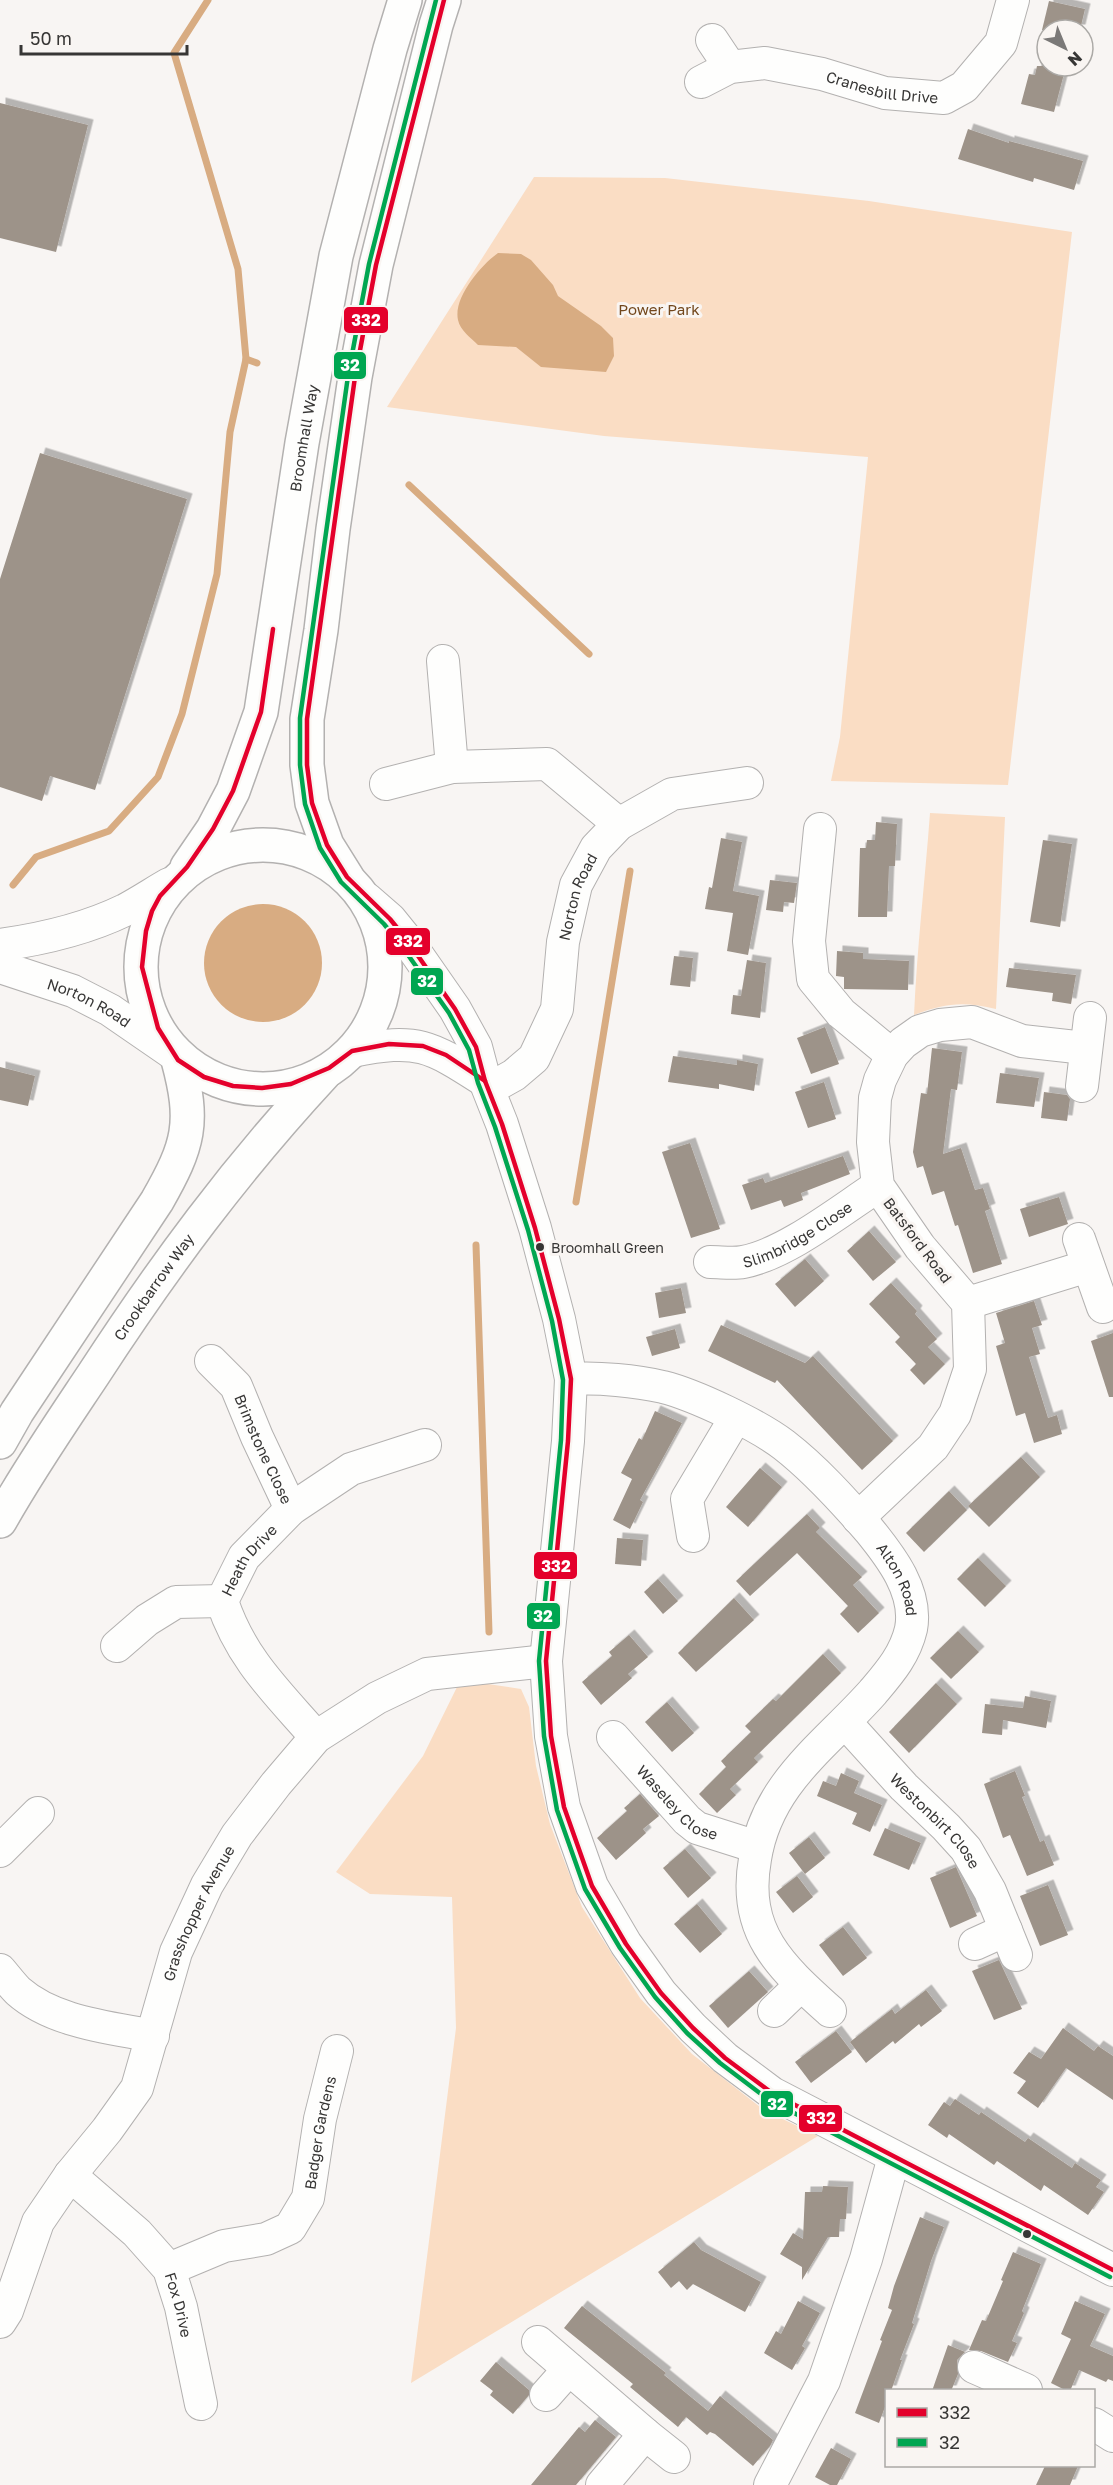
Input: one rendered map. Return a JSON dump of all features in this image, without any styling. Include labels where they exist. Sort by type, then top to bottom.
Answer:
[{"type":"highway","name":"Broomhall Way","points":[[174,1056],[158,1028],[142,968],[146,931],[152,911],[213,829],[233,790],[261,712],[302,443],[336,256],[405,0]]},
{"type":"highway","points":[[357,888],[327,845],[312,803],[307,765],[307,719],[355,377],[376,265],[444,0]]},
{"type":"highway","points":[[178,876],[228,849],[255,845],[298,853],[357,888]]},
{"type":"highway","name":"Crookbarrow Way","points":[[0,1521],[20,1485],[167,1265],[210,1207],[269,1133],[367,1035],[385,992],[387,963],[382,934],[357,888]]},
{"type":"highway","points":[[174,1056],[204,1077],[233,1086],[262,1088],[291,1084],[341,1060]]},
{"type":"highway","points":[[0,1442],[17,1412],[158,1201],[178,1165],[188,1126],[186,1092],[174,1056]]},
{"type":"street","name":"Cranesbill Drive","points":[[700,82],[730,67],[765,63],[822,74],[885,93],[944,98],[964,87],[1000,43],[1013,0]]},
{"type":"street","points":[[712,40],[730,67]]},
{"type":"street","points":[[443,661],[452,767]]},
{"type":"street","points":[[386,784],[452,767],[547,764],[619,824]]},
{"type":"street","name":"Norton Road","points":[[487,1085],[514,1075],[534,1058],[557,1009],[563,942],[576,885],[597,848],[619,824],[672,794],[747,783]]},
{"type":"street","points":[[820,829],[809,941],[813,979],[841,1013],[892,1055]]},
{"type":"street","points":[[0,945],[33,940],[78,928],[124,910],[178,876]]},
{"type":"street","points":[[357,888],[390,919],[455,1009],[476,1047],[535,1228],[559,1320],[571,1379],[568,1441],[546,1661],[551,1736],[564,1807],[592,1886],[632,1952],[661,1993],[725,2058],[772,2093],[1113,2270]]},
{"type":"street","name":"Norton Road","points":[[0,967],[73,991],[110,1010],[174,1056]]},
{"type":"street","points":[[1082,1086],[1090,1018]]},
{"type":"street","name":"Batsford Road","points":[[968,1303],[920,1247],[878,1186],[873,1142],[875,1098],[879,1080],[892,1055],[903,1043],[920,1031],[956,1023],[984,1025],[1022,1041],[1085,1048]]},
{"type":"street","points":[[341,1060],[389,1044],[423,1046],[446,1055],[487,1085]]},
{"type":"street","name":"Slimbridge Close","points":[[710,1262],[743,1262],[769,1253],[800,1237],[878,1186]]},
{"type":"street","points":[[858,1518],[933,1448],[955,1414],[970,1369],[968,1303],[1084,1253],[1103,1307]]},
{"type":"street","name":"Brimstone Close","points":[[211,1361],[236,1386],[291,1509]]},
{"type":"street","name":"Alton Road","points":[[571,1379],[664,1388],[736,1417],[783,1444],[801,1459],[858,1518],[881,1545],[902,1576],[910,1600],[911,1628],[903,1653],[845,1722],[793,1774],[770,1808],[757,1847],[751,1880],[752,1902],[757,1926],[768,1945],[801,1985],[830,2011]]},
{"type":"street","points":[[693,1536],[687,1499],[736,1417]]},
{"type":"street","name":"Heath Drive","points":[[316,1737],[255,1669],[231,1628],[222,1601],[244,1557],[291,1509],[351,1469],[425,1445]]},
{"type":"street","points":[[117,1646],[147,1620],[176,1602],[222,1601]]},
{"type":"street","name":"Grasshopper Avenue","points":[[0,2322],[7,2312],[38,2222],[70,2175],[107,2130],[137,2088],[176,1952],[207,1885],[237,1835],[316,1737],[377,1698],[426,1674],[546,1661]]},
{"type":"street","name":"Westonbirt Close","points":[[845,1722],[904,1787],[966,1849],[990,1891],[1011,1943],[975,1944]]},
{"type":"street","name":"Waseley Close","points":[[614,1736],[687,1820],[697,1828],[757,1847]]},
{"type":"street","points":[[0,1851],[38,1813]]},
{"type":"street","points":[[0,1970],[19,1991],[47,2010],[91,2023],[153,2036]]},
{"type":"street","points":[[774,2011],[801,1985]]},
{"type":"street","name":"Badger Gardens","points":[[169,2269],[224,2246],[266,2239],[290,2228],[308,2198],[320,2119],[338,2051]]},
{"type":"street","points":[[776,2483],[824,2380],[866,2259],[894,2157]]},
{"type":"street","name":"Fox Drive","points":[[70,2175],[137,2233],[169,2269],[182,2307],[201,2404]]},
{"type":"street","points":[[538,2342],[674,2457]]},
{"type":"street","points":[[974,2367],[1022,2389]]},
{"type":"street","points":[[546,2395],[569,2369]]},
{"type":"street","points":[[1095,2425],[1113,2436]]},
{"type":"street","points":[[602,2485],[645,2434]]},
{"type":"green space","name":"Power Park","points":[[534,177],[665,178],[869,201],[1072,232],[1008,785],[831,781],[840,737],[868,457],[604,436],[387,407]]},
{"type":"green space","points":[[930,813],[1005,817],[996,1009],[955,1004],[914,1015]]},
{"type":"green space","points":[[481,1683],[521,1689],[529,1707],[536,1766],[550,1824],[582,1907],[640,1998],[692,2054],[764,2110],[818,2136],[411,2383],[456,2028],[452,1897],[370,1894],[336,1872],[423,1756],[458,1685]]},
{"type":"shaded area","points":[[498,253],[521,254],[531,260],[553,285],[558,296],[601,326],[613,338],[614,356],[606,372],[541,367],[516,347],[478,345],[466,334],[458,320],[460,302],[470,283],[484,265]]},
{"type":"shaded area","points":[[263,904],[286,908],[305,921],[318,940],[322,963],[318,986],[305,1005],[286,1018],[263,1022],[240,1018],[221,1005],[208,986],[204,963],[208,940],[221,921],[240,908]]},
{"type":"building","points":[[1049,1],[1085,9],[1083,18],[1045,18]]},
{"type":"building","points":[[1029,74],[1035,75],[1035,78],[1063,78],[1054,112],[1021,104]]},
{"type":"building","points":[[0,103],[88,125],[56,252],[0,238]]},
{"type":"building","points":[[968,129],[1009,143],[1009,141],[1083,161],[1074,190],[1034,178],[1033,182],[958,159]]},
{"type":"building","points":[[40,453],[187,499],[95,790],[50,776],[42,801],[0,787],[0,579]]},
{"type":"building","points":[[876,822],[897,824],[895,866],[889,866],[887,917],[858,917],[860,848],[866,848],[867,840],[875,840]]},
{"type":"building","points":[[721,838],[742,842],[733,891],[759,896],[748,955],[727,951],[733,913],[705,909],[709,887],[712,888]]},
{"type":"building","points":[[1043,840],[1072,844],[1060,927],[1030,922]]},
{"type":"building","points":[[770,880],[797,883],[794,903],[784,902],[783,912],[766,910]]},
{"type":"building","points":[[837,951],[863,953],[863,959],[909,961],[908,990],[844,989],[844,977],[836,976]]},
{"type":"building","points":[[674,956],[693,958],[690,987],[670,985]]},
{"type":"building","points":[[747,960],[766,963],[760,1018],[731,1014],[733,995],[741,996]]},
{"type":"building","points":[[1009,968],[1076,975],[1071,1004],[1052,1001],[1053,993],[1006,987]]},
{"type":"building","points":[[825,1027],[839,1064],[811,1074],[797,1038]]},
{"type":"building","points":[[932,1048],[962,1052],[957,1090],[951,1089],[943,1154],[961,1148],[975,1190],[983,1188],[990,1209],[985,1211],[1002,1264],[973,1273],[958,1225],[955,1226],[944,1191],[932,1195],[923,1166],[917,1168],[913,1152],[921,1093],[927,1094]]},
{"type":"building","points":[[673,1056],[737,1065],[737,1060],[758,1064],[754,1091],[719,1084],[719,1089],[668,1082]]},
{"type":"building","points":[[0,1067],[35,1076],[28,1106],[0,1100]]},
{"type":"building","points":[[1000,1073],[1039,1078],[1034,1107],[996,1103]]},
{"type":"building","points":[[824,1082],[836,1119],[808,1128],[795,1092]]},
{"type":"building","points":[[1044,1092],[1067,1095],[1070,1099],[1067,1121],[1041,1118]]},
{"type":"building","points":[[690,1143],[720,1229],[691,1238],[662,1152]]},
{"type":"building","points":[[843,1156],[850,1174],[801,1193],[803,1200],[784,1207],[781,1200],[751,1210],[742,1185],[763,1178],[765,1183]]},
{"type":"building","points":[[1059,1197],[1068,1224],[1029,1237],[1020,1209]]},
{"type":"building","points":[[869,1231],[896,1262],[873,1281],[847,1251]]},
{"type":"building","points":[[805,1259],[824,1281],[795,1307],[775,1284]]},
{"type":"building","points":[[891,1283],[917,1311],[915,1314],[937,1339],[928,1347],[945,1364],[924,1385],[910,1370],[916,1364],[895,1342],[900,1337],[869,1304]]},
{"type":"building","points":[[681,1288],[686,1313],[659,1318],[655,1293]]},
{"type":"building","points":[[1034,1301],[1042,1325],[1032,1328],[1040,1354],[1029,1357],[1048,1418],[1057,1415],[1062,1434],[1034,1443],[1025,1413],[1016,1416],[996,1346],[1005,1343],[996,1313]]},
{"type":"building","points":[[721,1325],[805,1363],[813,1356],[893,1441],[862,1470],[777,1380],[775,1383],[708,1351]]},
{"type":"building","points":[[675,1329],[680,1348],[652,1356],[646,1337]]},
{"type":"building","points":[[1113,1333],[1113,1397],[1109,1397],[1091,1341]]},
{"type":"building","points":[[655,1411],[682,1423],[640,1500],[643,1502],[630,1529],[613,1520],[632,1479],[621,1473],[639,1438],[642,1440]]},
{"type":"building","points":[[1021,1457],[1040,1477],[989,1527],[968,1506]]},
{"type":"building","points":[[760,1468],[782,1487],[748,1527],[726,1507]]},
{"type":"building","points":[[949,1491],[967,1510],[924,1552],[906,1533]]},
{"type":"building","points":[[807,1514],[820,1528],[816,1532],[862,1577],[853,1585],[879,1613],[858,1633],[840,1614],[848,1606],[797,1553],[750,1596],[736,1581]]},
{"type":"building","points":[[617,1538],[643,1540],[641,1566],[615,1564]]},
{"type":"building","points":[[978,1558],[1006,1586],[985,1607],[957,1579]]},
{"type":"building","points":[[658,1579],[678,1601],[663,1614],[644,1592]]},
{"type":"building","points":[[734,1598],[754,1620],[696,1672],[678,1653]]},
{"type":"building","points":[[958,1631],[979,1652],[951,1679],[930,1658]]},
{"type":"building","points":[[629,1635],[648,1657],[628,1674],[632,1678],[601,1705],[582,1682],[612,1656],[609,1652]]},
{"type":"building","points":[[823,1654],[841,1673],[754,1758],[758,1762],[730,1789],[736,1795],[717,1813],[699,1794],[726,1767],[721,1761],[751,1732],[745,1726],[773,1699],[776,1701]]},
{"type":"building","points":[[936,1683],[957,1704],[909,1753],[889,1732]]},
{"type":"building","points":[[1025,1696],[1051,1701],[1046,1728],[1003,1720],[1002,1735],[982,1733],[985,1704],[1023,1708]]},
{"type":"building","points":[[667,1702],[694,1733],[672,1752],[645,1722]]},
{"type":"building","points":[[1015,1771],[1025,1796],[1022,1797],[1040,1842],[1044,1840],[1054,1865],[1027,1876],[1010,1835],[1003,1838],[984,1784]]},
{"type":"building","points":[[841,1773],[859,1781],[854,1793],[882,1805],[870,1832],[852,1824],[857,1813],[817,1796],[823,1781],[836,1786]]},
{"type":"building","points":[[640,1794],[659,1816],[643,1829],[646,1833],[616,1860],[597,1838],[627,1811],[624,1808]]},
{"type":"building","points":[[885,1828],[921,1843],[909,1870],[873,1855]]},
{"type":"building","points":[[809,1837],[825,1858],[805,1874],[789,1853]]},
{"type":"building","points":[[685,1849],[711,1878],[688,1898],[663,1868]]},
{"type":"building","points":[[956,1867],[977,1916],[950,1928],[930,1878]]},
{"type":"building","points":[[797,1876],[813,1897],[793,1913],[776,1892]]},
{"type":"building","points":[[1048,1885],[1068,1935],[1040,1946],[1020,1896]]},
{"type":"building","points":[[697,1904],[722,1934],[700,1953],[674,1924]]},
{"type":"building","points":[[843,1927],[867,1958],[843,1976],[819,1945]]},
{"type":"building","points":[[999,1960],[1022,2009],[994,2020],[972,1971]]},
{"type":"building","points":[[749,1971],[768,1992],[728,2028],[709,2006]]},
{"type":"building","points":[[926,1990],[942,2011],[921,2027],[919,2024],[895,2044],[893,2041],[866,2063],[850,2042],[892,2009],[895,2014]]},
{"type":"building","points":[[1063,2028],[1094,2051],[1098,2046],[1113,2056],[1113,2100],[1066,2068],[1038,2108],[1017,2093],[1026,2081],[1013,2073],[1029,2052],[1041,2059]]},
{"type":"building","points":[[836,2031],[852,2052],[811,2083],[795,2062]]},
{"type":"building","points":[[955,2099],[979,2115],[981,2112],[1025,2142],[1028,2138],[1072,2168],[1075,2163],[1101,2180],[1096,2187],[1104,2192],[1088,2215],[1044,2185],[1041,2191],[997,2161],[994,2165],[949,2134],[947,2138],[928,2125],[944,2102],[950,2106]]},
{"type":"building","points":[[823,2186],[848,2187],[846,2219],[840,2219],[839,2237],[828,2237],[802,2280],[802,2267],[780,2254],[793,2233],[803,2239],[805,2192],[822,2192]]},
{"type":"building","points":[[920,2217],[944,2227],[931,2261],[912,2323],[914,2324],[892,2389],[885,2389],[885,2407],[879,2423],[855,2413],[892,2310],[888,2308]]},
{"type":"building","points":[[694,2242],[701,2250],[761,2282],[745,2312],[693,2284],[687,2290],[679,2281],[671,2288],[658,2272]]},
{"type":"building","points":[[1013,2252],[1041,2264],[1022,2311],[1024,2313],[1012,2341],[1017,2343],[1008,2362],[981,2351],[969,2350],[982,2320],[986,2321]]},
{"type":"building","points":[[798,2301],[820,2313],[802,2346],[805,2348],[792,2370],[764,2353],[776,2331],[781,2334]]},
{"type":"building","points":[[1075,2301],[1105,2314],[1090,2346],[1113,2356],[1113,2381],[1108,2379],[1106,2382],[1079,2370],[1071,2389],[1063,2389],[1051,2383],[1071,2339],[1061,2334]]},
{"type":"building","points":[[582,2306],[666,2373],[664,2375],[708,2411],[720,2396],[773,2440],[770,2446],[753,2466],[715,2434],[710,2432],[707,2435],[686,2417],[678,2427],[630,2387],[633,2384],[564,2328]]},
{"type":"building","points":[[948,2345],[965,2352],[957,2360],[958,2374],[952,2389],[933,2389]]},
{"type":"building","points":[[496,2362],[529,2390],[529,2395],[513,2414],[490,2395],[493,2391],[480,2381]]},
{"type":"building","points":[[595,2420],[616,2437],[576,2485],[531,2485],[579,2427],[585,2432]]},
{"type":"building","points":[[831,2448],[851,2459],[837,2485],[830,2485],[815,2477]]},
{"type":"building","points":[[1045,2467],[1078,2467],[1070,2485],[1036,2485]]},
{"type":"waterway","points":[[13,885],[36,857],[109,831],[158,777],[182,714],[217,574],[230,432],[246,359],[238,269],[174,53],[208,0]]},
{"type":"waterway","points":[[246,359],[257,363]]},
{"type":"waterway","points":[[409,485],[589,654]]},
{"type":"waterway","points":[[576,1202],[630,871]]},
{"type":"waterway","points":[[476,1245],[489,1632]]},
{"type":"transit line","name":"32","points":[[436,0],[369,264],[348,376],[300,718],[300,765],[305,804],[320,848],[341,882],[384,924],[401,945],[449,1013],[469,1050],[528,1230],[552,1321],[563,1380],[561,1440],[539,1661],[544,1736],[557,1810],[585,1889],[620,1948],[655,1997],[687,2033],[720,2063],[769,2100],[1110,2277]]},
{"type":"transit line","name":"332","points":[[444,0],[376,265],[355,377],[307,719],[307,765],[312,803],[327,845],[347,877],[390,919],[407,940],[455,1009],[476,1047],[485,1081],[502,1124],[535,1228],[559,1319],[571,1379],[568,1441],[546,1661],[551,1736],[564,1807],[592,1886],[626,1944],[661,1993],[725,2058],[772,2093],[1113,2270]]},
{"type":"transit line","name":"332","points":[[273,629],[261,712],[233,791],[213,829],[187,867],[160,896],[152,911],[146,931],[142,967],[158,1028],[178,1060],[204,1077],[233,1086],[262,1088],[291,1084],[329,1068],[352,1051],[389,1044],[423,1046],[446,1055],[485,1081]]},
{"type":"place","name":"Broomhall Green","points":[[540,1247]]}]
